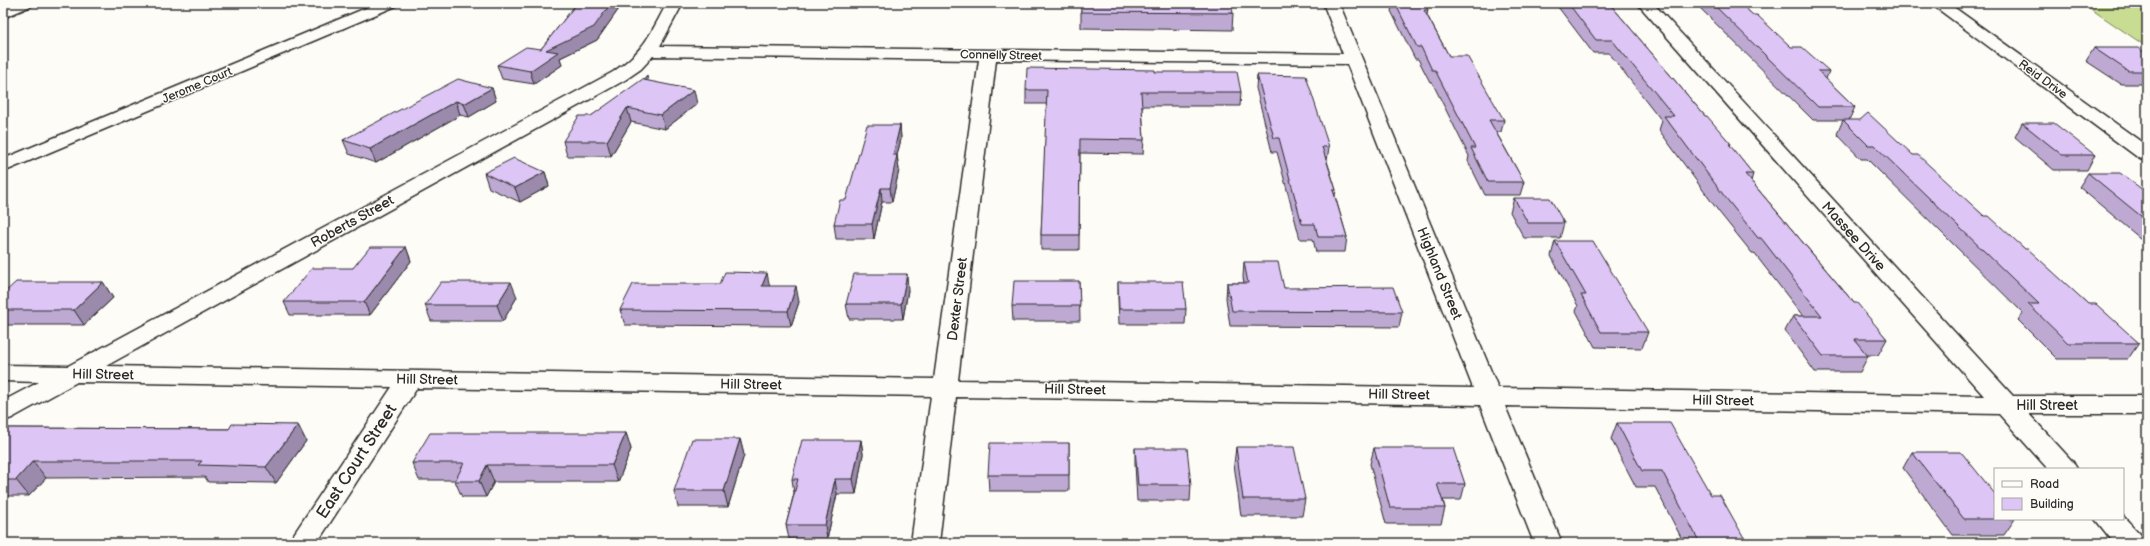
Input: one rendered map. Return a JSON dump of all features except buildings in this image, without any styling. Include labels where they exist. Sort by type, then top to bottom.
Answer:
[{"type":"street","points":[[3,13],[26,3]]},
{"type":"street","name":"Jerome Court","points":[[3,166],[391,3]]},
{"type":"street","name":"Roberts Street","points":[[3,412],[619,76],[635,65],[649,51],[675,3]]},
{"type":"street","name":"Highland Street","points":[[1331,3],[1548,543]]},
{"type":"street","name":"Massee Drive","points":[[1645,3],[2063,468]]},
{"type":"street","name":"Reid Drive","points":[[1938,3],[2147,155]]},
{"type":"street","name":"Connelly Street","points":[[649,51],[1353,59]]},
{"type":"street","name":"Dexter Street","points":[[925,543],[988,55]]},
{"type":"street","name":"Hill Street","points":[[3,373],[2007,405],[2147,405]]},
{"type":"street","name":"East Court Street","points":[[302,543],[410,379]]},
{"type":"street","points":[[2110,520],[2131,543]]},
{"type":"green space","points":[[2082,3],[2147,3],[2147,47]]}]
